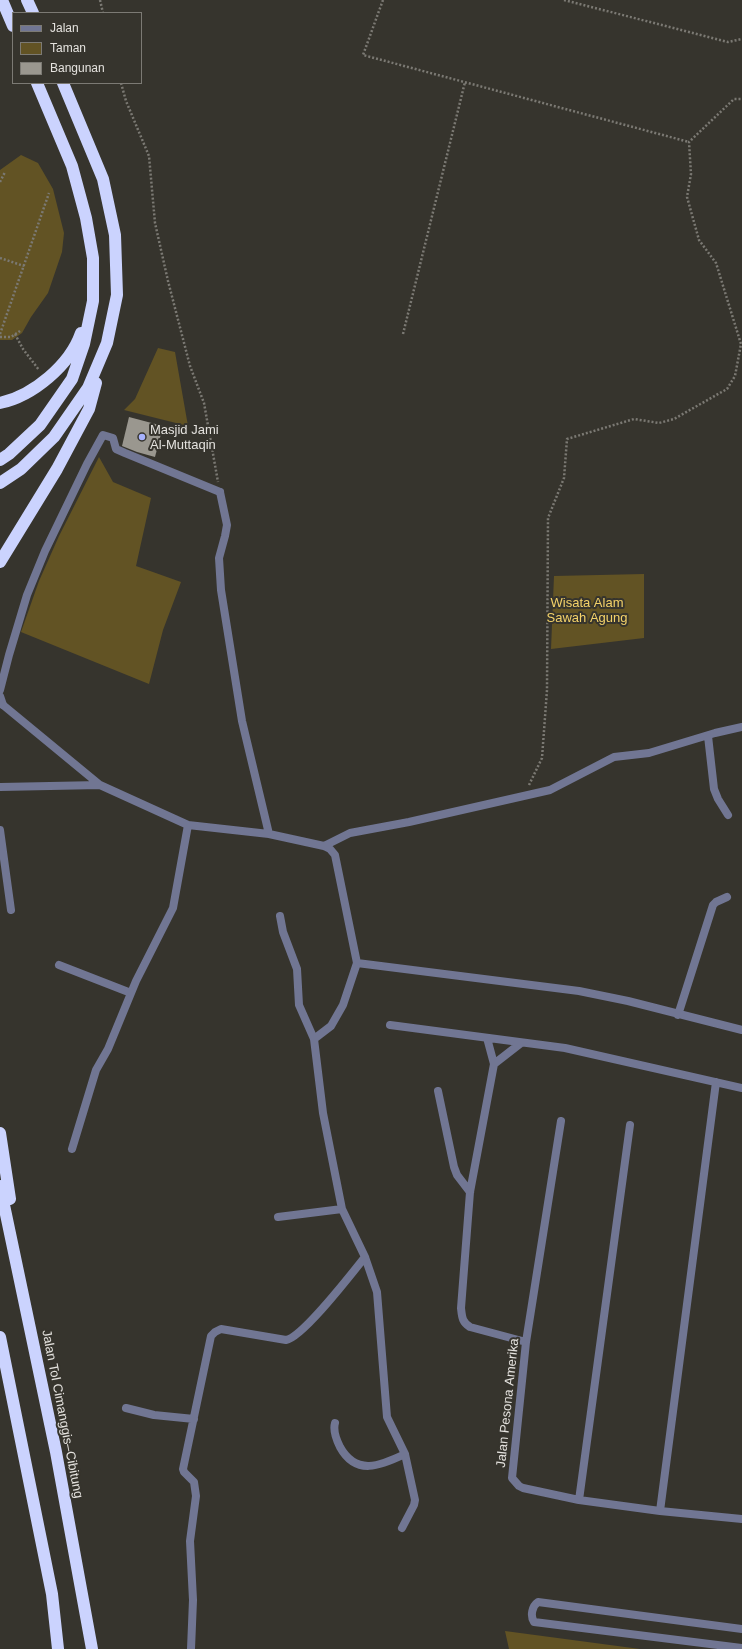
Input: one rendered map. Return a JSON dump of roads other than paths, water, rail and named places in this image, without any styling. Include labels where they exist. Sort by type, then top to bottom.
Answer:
[{"type":"highway","points":[[2,0],[12,24]]},
{"type":"highway","points":[[27,0],[33,12]]},
{"type":"highway","points":[[0,460],[9,454],[40,424],[72,379],[84,344],[93,301],[93,258],[86,218],[72,166],[37,84]]},
{"type":"highway","points":[[0,562],[56,469],[89,409],[107,343],[117,296],[116,235],[103,179],[63,84]]},
{"type":"highway","points":[[0,403],[32,390],[59,368],[78,342],[93,301]]},
{"type":"highway","points":[[0,483],[21,468],[54,437],[88,388],[107,343]]},
{"type":"highway","points":[[0,1133],[29,1319]]},
{"type":"highway","name":"Jalan Tol Cimanggis–Cibitung","points":[[0,1186],[56,1452],[92,1649]]},
{"type":"highway","points":[[0,1337],[50,1586],[58,1649]]},
{"type":"street","points":[[0,690],[27,595],[87,464],[103,435],[113,438],[116,448],[126,453],[220,492],[226,525],[226,536],[219,558],[222,590],[242,721],[269,834]]},
{"type":"street","points":[[0,696],[3,705],[100,785],[188,824],[269,834],[324,846],[330,849],[334,855],[357,963],[350,986],[340,1010],[327,1030],[314,1039]]},
{"type":"street","points":[[324,846],[350,833],[409,822],[550,790],[614,757],[649,753],[742,727]]},
{"type":"street","points":[[708,736],[714,789],[718,799],[728,815]]},
{"type":"street","points":[[0,787],[100,785]]},
{"type":"street","points":[[72,1150],[96,1070],[108,1049],[131,993],[173,908],[188,824]]},
{"type":"street","points":[[0,830],[10,910]]},
{"type":"street","points":[[678,1015],[713,905],[727,897]]},
{"type":"street","points":[[280,916],[283,932],[297,969],[299,1005],[314,1039],[323,1113],[342,1209],[365,1257],[377,1292],[387,1417],[405,1454],[415,1500],[402,1528]]},
{"type":"street","points":[[357,963],[579,991],[628,1001],[678,1015],[742,1030]]},
{"type":"street","points":[[58,965],[131,993]]},
{"type":"street","points":[[390,1025],[566,1048],[742,1088]]},
{"type":"street","points":[[487,1038],[494,1064],[470,1192],[460,1308],[462,1319],[465,1324],[470,1327],[526,1342]]},
{"type":"street","points":[[494,1064],[521,1043]]},
{"type":"street","points":[[660,1511],[716,1082]]},
{"type":"street","points":[[438,1091],[454,1166],[457,1175],[470,1192]]},
{"type":"street","name":"Jalan Pesona Amerika","points":[[560,1121],[526,1342],[512,1478],[519,1486],[523,1488],[579,1500],[660,1511],[742,1519]]},
{"type":"street","points":[[579,1500],[630,1125]]},
{"type":"street","points":[[278,1217],[342,1209]]},
{"type":"street","points":[[190,1649],[192,1594],[190,1541],[196,1496],[194,1482],[183,1469],[212,1336],[215,1332],[221,1329],[286,1340],[294,1338],[324,1306],[365,1257]]},
{"type":"street","points":[[126,1408],[154,1416],[194,1419]]},
{"type":"street","points":[[335,1423],[334,1427],[338,1443],[345,1456],[355,1465],[365,1467],[376,1465],[388,1462],[405,1454]]},
{"type":"street","points":[[742,1628],[538,1602],[534,1604],[532,1617],[534,1622],[742,1648]]},
{"type":"place","name":"Masjid Jami Al-Muttaqin","points":[[142,437]]},
{"type":"park label","name":"Wisata Alam Sawah Agung","points":[[587,610]]}]
